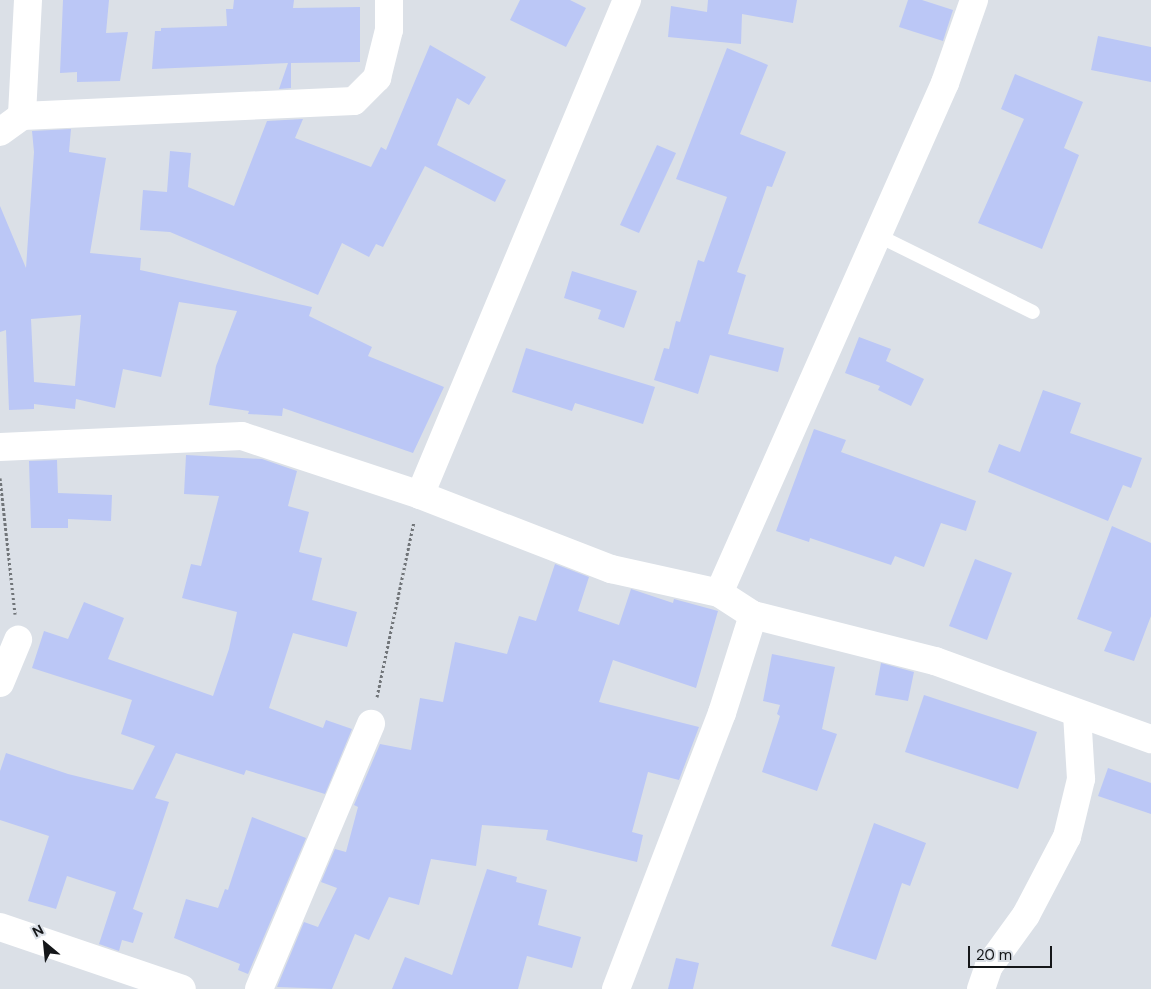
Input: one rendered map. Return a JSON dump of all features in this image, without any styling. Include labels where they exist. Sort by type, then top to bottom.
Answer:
[{"type":"street","points":[[22,116],[28,0]]},
{"type":"street","points":[[0,132],[22,116],[354,101],[377,78],[388,30],[389,0]]},
{"type":"street","points":[[420,494],[627,0]]},
{"type":"street","points":[[719,592],[876,234],[945,83],[974,0]]},
{"type":"street","points":[[0,447],[242,436],[420,494],[611,568],[719,592],[754,615],[935,662],[1151,740]]},
{"type":"street","points":[[616,989],[722,712],[754,615]]},
{"type":"street","points":[[0,683],[18,640]]},
{"type":"street","points":[[981,989],[989,966],[1026,915],[1067,838],[1081,779],[1077,713]]},
{"type":"street","points":[[259,989],[371,724]]},
{"type":"street","points":[[0,928],[182,989]]},
{"type":"lane","points":[[876,234],[1033,312]]},
{"type":"path","points":[[0,478],[18,640]]},
{"type":"path","points":[[371,724],[420,494]]},
{"type":"building","points":[[63,0],[109,0],[106,33],[128,32],[120,81],[77,82],[77,72],[60,73]]},
{"type":"building","points":[[234,0],[294,0],[293,8],[360,7],[360,62],[291,63],[291,88],[279,89],[288,63],[152,69],[155,31],[161,31],[161,28],[227,26],[226,9],[233,9]]},
{"type":"building","points":[[520,0],[570,0],[586,8],[566,47],[510,20]]},
{"type":"building","points":[[708,0],[797,0],[793,23],[742,14],[741,44],[668,37],[671,6],[707,12]]},
{"type":"building","points":[[908,0],[922,0],[953,10],[943,41],[899,27]]},
{"type":"building","points":[[1098,36],[1151,47],[1151,82],[1091,70]]},
{"type":"building","points":[[430,45],[486,77],[469,105],[457,98],[437,145],[506,180],[495,202],[425,166],[383,247],[376,244],[369,257],[342,243],[318,295],[170,232],[140,230],[143,190],[167,192],[170,151],[191,153],[188,187],[234,206],[267,121],[303,119],[295,138],[371,167],[381,147],[386,150]]},
{"type":"building","points":[[727,48],[768,65],[740,134],[786,152],[772,187],[767,186],[737,272],[746,275],[728,334],[784,348],[778,372],[710,355],[698,394],[654,380],[664,348],[669,349],[676,321],[680,322],[698,260],[704,262],[727,197],[676,179]]},
{"type":"building","points":[[1015,74],[1083,102],[1064,148],[1079,155],[1042,249],[978,223],[1024,119],[1001,109]]},
{"type":"building","points":[[71,129],[69,152],[106,158],[90,253],[141,258],[140,270],[312,307],[309,316],[372,347],[368,356],[444,387],[413,453],[283,408],[282,416],[248,414],[249,411],[209,405],[216,366],[237,311],[179,302],[161,377],[123,369],[115,408],[76,399],[75,409],[34,404],[34,409],[9,410],[6,330],[0,332],[0,206],[26,268],[34,152],[32,131]],"holes":[[[81,315],[75,386],[34,382],[31,319]]]},
{"type":"building","points":[[657,145],[676,153],[639,233],[620,225]]},
{"type":"building","points":[[572,271],[637,291],[624,328],[598,319],[601,310],[564,298]]},
{"type":"building","points":[[859,337],[891,349],[886,361],[924,379],[911,406],[878,390],[880,386],[845,373]]},
{"type":"building","points":[[526,348],[655,387],[643,424],[575,403],[572,411],[512,392]]},
{"type":"building","points":[[1043,390],[1081,403],[1070,433],[1142,458],[1131,488],[1123,485],[1108,521],[988,472],[999,444],[1020,452]]},
{"type":"building","points":[[814,429],[846,440],[841,452],[976,501],[966,531],[941,523],[924,567],[895,556],[891,565],[810,538],[809,542],[776,531]]},
{"type":"building","points":[[186,455],[262,459],[297,471],[288,506],[309,512],[299,552],[322,558],[312,600],[357,612],[347,647],[293,633],[269,708],[323,728],[326,720],[352,729],[325,794],[246,770],[244,775],[176,753],[155,798],[169,802],[133,909],[143,913],[133,943],[122,940],[119,951],[99,944],[116,892],[67,876],[56,909],[28,901],[49,836],[0,820],[0,771],[6,753],[68,774],[133,790],[155,746],[121,734],[132,700],[32,668],[44,631],[68,639],[84,602],[124,618],[108,659],[213,696],[229,649],[237,612],[182,598],[191,564],[201,566],[219,496],[184,494]]},
{"type":"building","points":[[57,460],[58,493],[112,495],[111,521],[68,519],[68,528],[31,528],[29,461]]},
{"type":"building","points":[[1112,526],[1151,543],[1151,616],[1134,661],[1104,651],[1112,632],[1077,619]]},
{"type":"building","points":[[975,559],[1012,573],[987,640],[949,626]]},
{"type":"building","points":[[555,564],[589,577],[578,611],[619,625],[631,589],[673,603],[674,599],[718,611],[696,688],[613,660],[599,702],[699,727],[679,780],[648,772],[632,832],[643,835],[637,862],[546,840],[548,830],[482,825],[476,866],[431,859],[419,905],[389,897],[369,940],[355,934],[332,989],[277,987],[304,922],[318,927],[337,888],[321,882],[335,849],[346,852],[358,807],[354,805],[380,744],[411,750],[420,698],[443,702],[455,642],[507,654],[519,616],[536,621]]},
{"type":"building","points":[[772,654],[835,667],[822,729],[837,734],[817,791],[762,772],[780,716],[777,714],[780,705],[763,701]]},
{"type":"building","points":[[881,663],[914,672],[908,701],[875,695]]},
{"type":"building","points":[[924,695],[1037,732],[1018,789],[905,752]]},
{"type":"building","points":[[1108,768],[1151,783],[1151,814],[1098,796]]},
{"type":"building","points":[[252,817],[306,838],[248,974],[238,970],[240,964],[174,938],[186,899],[218,908],[225,889],[228,890]]},
{"type":"building","points":[[874,823],[926,843],[910,886],[902,883],[876,960],[831,946]]},
{"type":"building","points":[[487,869],[517,877],[516,882],[547,890],[538,925],[581,937],[572,968],[527,956],[518,989],[392,989],[405,957],[452,975]]},
{"type":"building","points":[[676,958],[699,963],[693,989],[668,989]]}]
